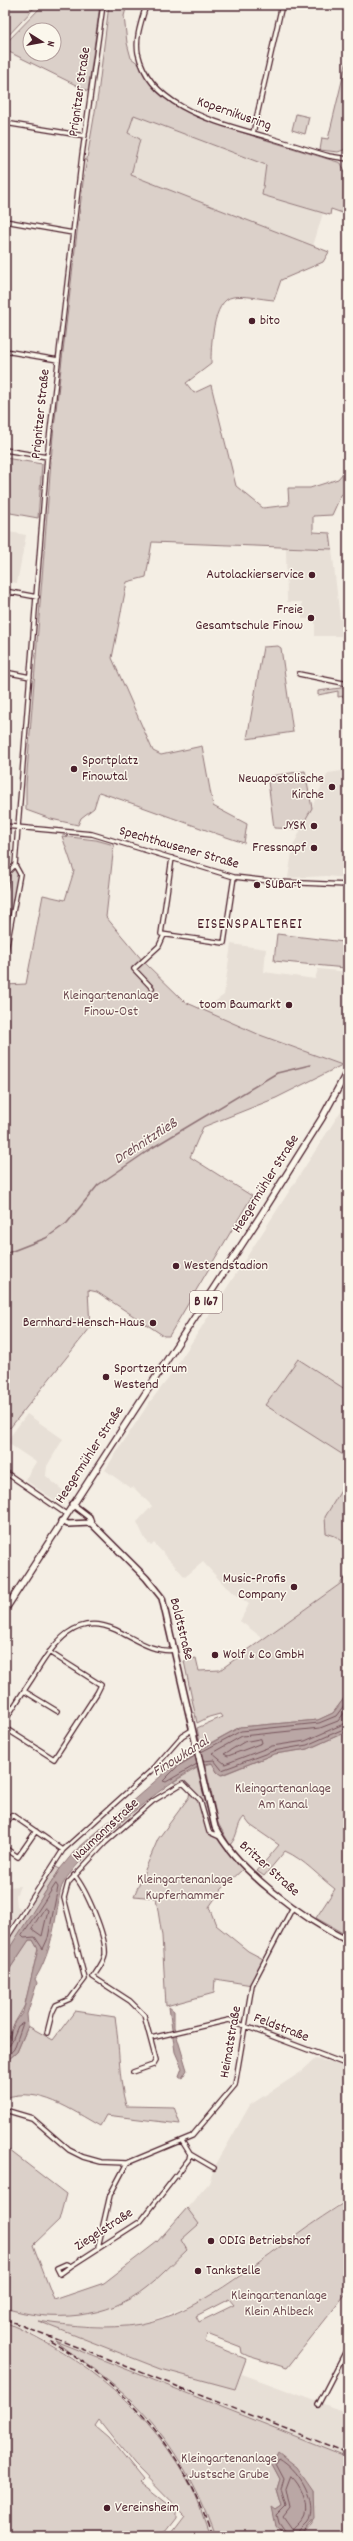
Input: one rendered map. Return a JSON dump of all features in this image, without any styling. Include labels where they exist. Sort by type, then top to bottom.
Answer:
[{"type":"main road","name":"Heegermühler Straße","points":[[5,1610],[72,1504],[246,1239],[322,1118],[348,1070]]},
{"type":"main road","name":"Boldtstraße","points":[[72,1504],[89,1517],[91,1523],[159,1593],[164,1604],[196,1744]]},
{"type":"main road","points":[[62,1521],[68,1524],[91,1523]]},
{"type":"main road","name":"Britzer Straße","points":[[196,1744],[215,1827],[233,1856],[313,1922],[348,1941]]},
{"type":"street","name":"Prignitzer Straße","points":[[5,956],[20,874],[15,865],[47,457],[85,136],[103,5]]},
{"type":"street","name":"Kopernikusring","points":[[146,5],[138,36],[138,53],[148,75],[160,90],[178,105],[201,116],[253,133],[329,156],[348,159]]},
{"type":"street","points":[[253,133],[282,5]]},
{"type":"street","points":[[5,123],[85,136]]},
{"type":"street","points":[[5,221],[73,233]]},
{"type":"street","points":[[5,351],[58,360]]},
{"type":"street","points":[[5,450],[47,457]]},
{"type":"street","points":[[5,614],[7,592],[37,597]]},
{"type":"street","points":[[5,672],[30,677]]},
{"type":"street","points":[[299,674],[348,684]]},
{"type":"street","name":"Spechthausener Straße","points":[[5,826],[92,834],[234,877],[279,882],[348,885]]},
{"type":"street","points":[[152,988],[134,969],[158,946],[163,934],[172,858]]},
{"type":"street","points":[[5,888],[6,873],[15,865]]},
{"type":"street","points":[[163,934],[224,943],[234,877]]},
{"type":"street","points":[[5,1472],[66,1514]]},
{"type":"street","points":[[5,1721],[49,1652],[65,1634],[77,1628],[89,1625],[114,1629],[161,1652],[175,1650]]},
{"type":"street","points":[[5,1728],[54,1759],[101,1685],[49,1652]]},
{"type":"street","points":[[24,1690],[57,1711]]},
{"type":"street","points":[[5,1941],[63,1850],[154,1768],[182,1736],[192,1730]]},
{"type":"street","name":"Naumannstraße","points":[[85,1979],[64,1898],[68,1883],[74,1875],[105,1843],[153,1801],[178,1784],[186,1784],[200,1800],[209,1832],[220,1837]]},
{"type":"street","points":[[5,1825],[12,1815],[63,1850]]},
{"type":"street","points":[[5,1848],[18,1857],[36,1831]]},
{"type":"street","points":[[47,2033],[52,2013],[56,2005],[70,1999],[85,1979],[93,1977],[104,1958],[105,1946],[96,1916],[81,1882],[74,1875]]},
{"type":"street","name":"Heimatstraße","points":[[5,2110],[32,2118],[69,2150],[83,2157],[101,2162],[127,2164],[192,2136],[235,2085],[252,1985],[293,1907]]},
{"type":"street","points":[[93,1977],[130,2001],[144,2015],[156,2062],[134,2072]]},
{"type":"street","name":"Feldstraße","points":[[151,2038],[229,2020],[343,2063],[348,2052]]},
{"type":"street","points":[[182,2141],[190,2154],[214,2168]]},
{"type":"street","name":"Ziegelstraße","points":[[70,2266],[141,2221],[190,2158],[190,2154]]},
{"type":"street","points":[[98,2247],[110,2195],[127,2164]]},
{"type":"street","points":[[318,2405],[348,2347]]},
{"type":"shaded area","points":[[134,115],[266,165],[262,195],[323,213],[313,246],[131,175],[140,139],[128,133]]},
{"type":"shaded area","points":[[9,532],[26,535],[17,583],[5,581],[5,541],[8,541]]},
{"type":"shaded area","points":[[286,548],[332,549],[340,619],[348,617],[348,636],[315,636],[315,619],[302,619],[302,602],[287,602]]},
{"type":"shaded area","points":[[348,770],[348,878],[326,876],[288,878],[293,846],[328,773]]},
{"type":"shaded area","points":[[231,944],[266,949],[264,972],[315,979],[318,969],[348,972],[348,1050],[342,1065],[260,1035],[202,1011],[224,995]]},
{"type":"shaded area","points":[[348,1100],[348,1501],[335,1536],[348,1545],[348,1573],[340,1584],[264,1639],[240,1621],[249,1604],[226,1587],[203,1562],[185,1577],[154,1543],[151,1546],[145,1539],[137,1522],[152,1506],[133,1487],[130,1488],[105,1470],[149,1403],[168,1379]]},
{"type":"shaded area","points":[[27,1414],[63,1439],[47,1466],[46,1476],[68,1495],[62,1505],[25,1480],[36,1462],[6,1442]]},
{"type":"shaded area","points":[[20,1886],[16,1896],[17,1906],[21,1909],[5,1934],[5,1890],[7,1887]]},
{"type":"shaded area","points":[[315,2059],[348,2065],[348,2198],[202,2301],[142,2324],[118,2327],[64,2325],[40,2322],[161,2369],[235,2389],[242,2374],[348,2413],[348,2457],[57,2341],[129,2397],[166,2440],[196,2490],[207,2514],[215,2536],[210,2536],[193,2492],[164,2443],[149,2424],[127,2400],[82,2363],[36,2335],[5,2322],[5,2308],[30,2314],[54,2300],[104,2283],[157,2242],[209,2183],[214,2168],[250,2105],[301,2072]]},
{"type":"green space","points":[[5,5],[37,5],[5,39]]},
{"type":"green space","points":[[43,5],[100,5],[88,91],[29,62],[62,62],[62,22],[26,22]]},
{"type":"green space","points":[[109,5],[127,5],[124,16],[127,43],[131,58],[139,64],[155,88],[178,107],[198,117],[250,135],[341,163],[347,177],[348,215],[331,209],[330,215],[262,195],[266,165],[134,115],[128,133],[140,139],[131,175],[329,252],[323,262],[281,280],[274,300],[243,296],[233,297],[226,300],[221,306],[214,326],[211,347],[211,364],[186,383],[194,393],[211,385],[236,486],[263,508],[289,505],[288,488],[310,488],[338,479],[348,467],[346,491],[341,495],[332,515],[313,516],[313,532],[330,533],[332,549],[152,542],[146,577],[127,582],[112,658],[153,751],[161,755],[202,746],[213,806],[247,824],[244,843],[99,792],[94,808],[81,818],[78,825],[51,819],[26,810],[26,785],[53,436],[83,182],[98,94]]},
{"type":"green space","points":[[22,27],[22,58],[5,50],[5,44]]},
{"type":"green space","points":[[348,56],[346,149],[338,152],[320,150],[322,138],[328,139]]},
{"type":"green space","points":[[296,114],[309,117],[305,134],[292,130]]},
{"type":"green space","points":[[5,458],[42,464],[38,518],[5,512]]},
{"type":"green space","points":[[278,646],[281,648],[293,732],[247,739],[263,647]]},
{"type":"green space","points":[[348,687],[348,711],[344,696],[338,697],[338,691],[318,695],[318,691]]},
{"type":"green space","points":[[305,771],[312,808],[300,829],[274,828],[268,781],[270,776]]},
{"type":"green space","name":"Kleingartenanlage Finow-Ost","points":[[62,836],[96,840],[114,845],[106,917],[143,961],[185,1002],[260,1035],[342,1065],[276,1098],[203,1127],[190,1157],[252,1196],[169,1336],[164,1336],[97,1292],[88,1290],[90,1328],[10,1428],[5,1424],[5,985],[26,984],[43,895],[65,900],[74,871]]},
{"type":"green space","points":[[15,865],[20,874],[5,956],[5,873]]},
{"type":"green space","points":[[277,934],[344,942],[345,968],[274,961]]},
{"type":"green space","points":[[298,1359],[348,1391],[348,1458],[265,1405]]},
{"type":"green space","points":[[348,1479],[348,1545],[335,1536],[326,1533],[325,1517]]},
{"type":"green space","points":[[348,1573],[348,1693],[333,1713],[318,1720],[240,1727],[201,1748],[197,1728],[222,1717],[220,1714],[209,1717],[197,1723],[184,1661],[196,1658],[199,1671],[220,1670],[340,1584]]},
{"type":"green space","name":"Kleingartenanlage Am Kanal","points":[[348,1731],[348,1936],[316,1918],[335,1889],[299,1859],[285,1851],[264,1876],[257,1871],[279,1845],[250,1825],[244,1817],[241,1820],[235,1838],[230,1845],[218,1823],[205,1765],[213,1763],[217,1772],[222,1775],[274,1754],[308,1749]]},
{"type":"green space","name":"Kleingartenanlage Kupferhammer","points":[[197,1768],[212,1822],[218,1835],[233,1858],[244,1868],[221,1890],[209,1907],[216,1925],[248,1951],[265,1960],[252,1985],[215,1979],[214,1993],[166,2006],[162,1936],[156,1898],[134,1896],[158,1839],[189,1797],[190,1790],[173,1782]]},
{"type":"green space","points":[[56,1867],[60,1869],[5,1957],[5,1941],[49,1872]]},
{"type":"green space","points":[[29,1940],[33,1940],[38,1949],[25,2005],[14,2024],[5,2048],[5,1976]]},
{"type":"green space","points":[[75,2011],[115,2017],[120,2073],[126,2106],[174,2107],[180,2124],[106,2115],[100,2126],[66,2107],[42,2097],[18,2095],[5,2098],[5,2069],[9,2059],[17,2052],[28,2026],[53,2040]]},
{"type":"green space","points":[[5,2147],[66,2194],[59,2220],[33,2245],[54,2300],[104,2283],[157,2242],[187,2208],[199,2224],[181,2240],[187,2250],[152,2283],[132,2298],[97,2312],[79,2315],[42,2316],[5,2308]]},
{"type":"green space","name":"Kleingartenanlage Klein Ahlbeck","points":[[348,2200],[348,2291],[287,2368],[248,2356],[242,2353],[241,2347],[207,2334],[205,2342],[246,2359],[235,2389],[161,2369],[38,2321],[76,2326],[116,2327],[141,2324],[184,2310],[224,2287],[310,2225]],"holes":[[[229,2299],[234,2305],[199,2322],[196,2316]]]},
{"type":"green space","points":[[5,2322],[62,2352],[89,2370],[137,2411],[158,2435],[193,2490],[210,2536],[168,2536],[184,2515],[134,2464],[99,2420],[95,2426],[108,2437],[143,2480],[140,2483],[176,2511],[176,2517],[161,2536],[5,2536]]},
{"type":"green space","name":"Kleingartenanlage Justsche Grube","points":[[55,2341],[348,2457],[348,2536],[301,2536],[312,2524],[313,2490],[272,2464],[280,2479],[277,2489],[282,2506],[276,2510],[276,2526],[284,2536],[215,2536],[196,2491],[185,2470],[158,2430],[125,2395],[101,2374]]},
{"type":"water","points":[[348,1693],[348,1731],[308,1749],[274,1754],[221,1775],[217,1772],[212,1763],[199,1767],[179,1777],[132,1813],[72,1871],[63,1884],[49,1946],[40,1971],[35,1979],[37,1983],[27,2014],[28,2026],[17,2052],[9,2059],[5,2069],[5,2048],[14,2024],[23,2012],[38,1949],[33,1940],[29,1940],[5,1976],[5,1957],[60,1869],[74,1852],[176,1763],[240,1727],[318,1720],[333,1713]]},
{"type":"water","points":[[169,2007],[174,2011],[174,2027],[187,2070],[182,2078],[179,2076],[182,2068],[175,2052]]},
{"type":"water","points":[[278,2452],[297,2467],[313,2490],[314,2519],[301,2536],[284,2536],[276,2526],[272,2507],[276,2510],[282,2506],[277,2489],[280,2479],[272,2464]]},
{"type":"waterway","name":"Drehnitzfließ","points":[[5,1254],[46,1238],[67,1223],[98,1185],[152,1148],[277,1073],[310,1065]]},
{"type":"railway","points":[[5,2319],[348,2453]]},
{"type":"railway","points":[[50,2341],[77,2358],[103,2378],[127,2399],[149,2423],[169,2449],[186,2476],[201,2505],[212,2536]]},
{"type":"place","name":"bito","points":[[252,321]]},
{"type":"place","name":"Autolackierservice","points":[[312,575]]},
{"type":"place","name":"Freie Gesamtschule Finow","points":[[311,618]]},
{"type":"place","name":"Sportplatz Finowtal","points":[[74,769]]},
{"type":"place","name":"Neuapostolische Kirche","points":[[332,787]]},
{"type":"place","name":"JYSK","points":[[314,826]]},
{"type":"place","name":"Fressnapf","points":[[314,848]]},
{"type":"place","name":"SUBart","points":[[257,885]]},
{"type":"place","name":"toom Baumarkt","points":[[289,1005]]},
{"type":"place","name":"Westendstadion","points":[[176,1266]]},
{"type":"place","name":"Bernhard-Hensch-Haus","points":[[153,1323]]},
{"type":"place","name":"Sportzentrum Westend","points":[[106,1377]]},
{"type":"place","name":"Music-Profis Company","points":[[294,1587]]},
{"type":"place","name":"Wolf & Co GmbH","points":[[215,1655]]},
{"type":"place","name":"ODIG Betriebshof","points":[[211,2241]]},
{"type":"place","name":"Tankstelle","points":[[198,2271]]},
{"type":"place","name":"Vereinsheim","points":[[107,2508]]},
{"type":"district","name":"EISENSPALTEREI","points":[[250,925]]},
{"type":"water label","name":"Finowkanal","points":[[181,1757]]}]
